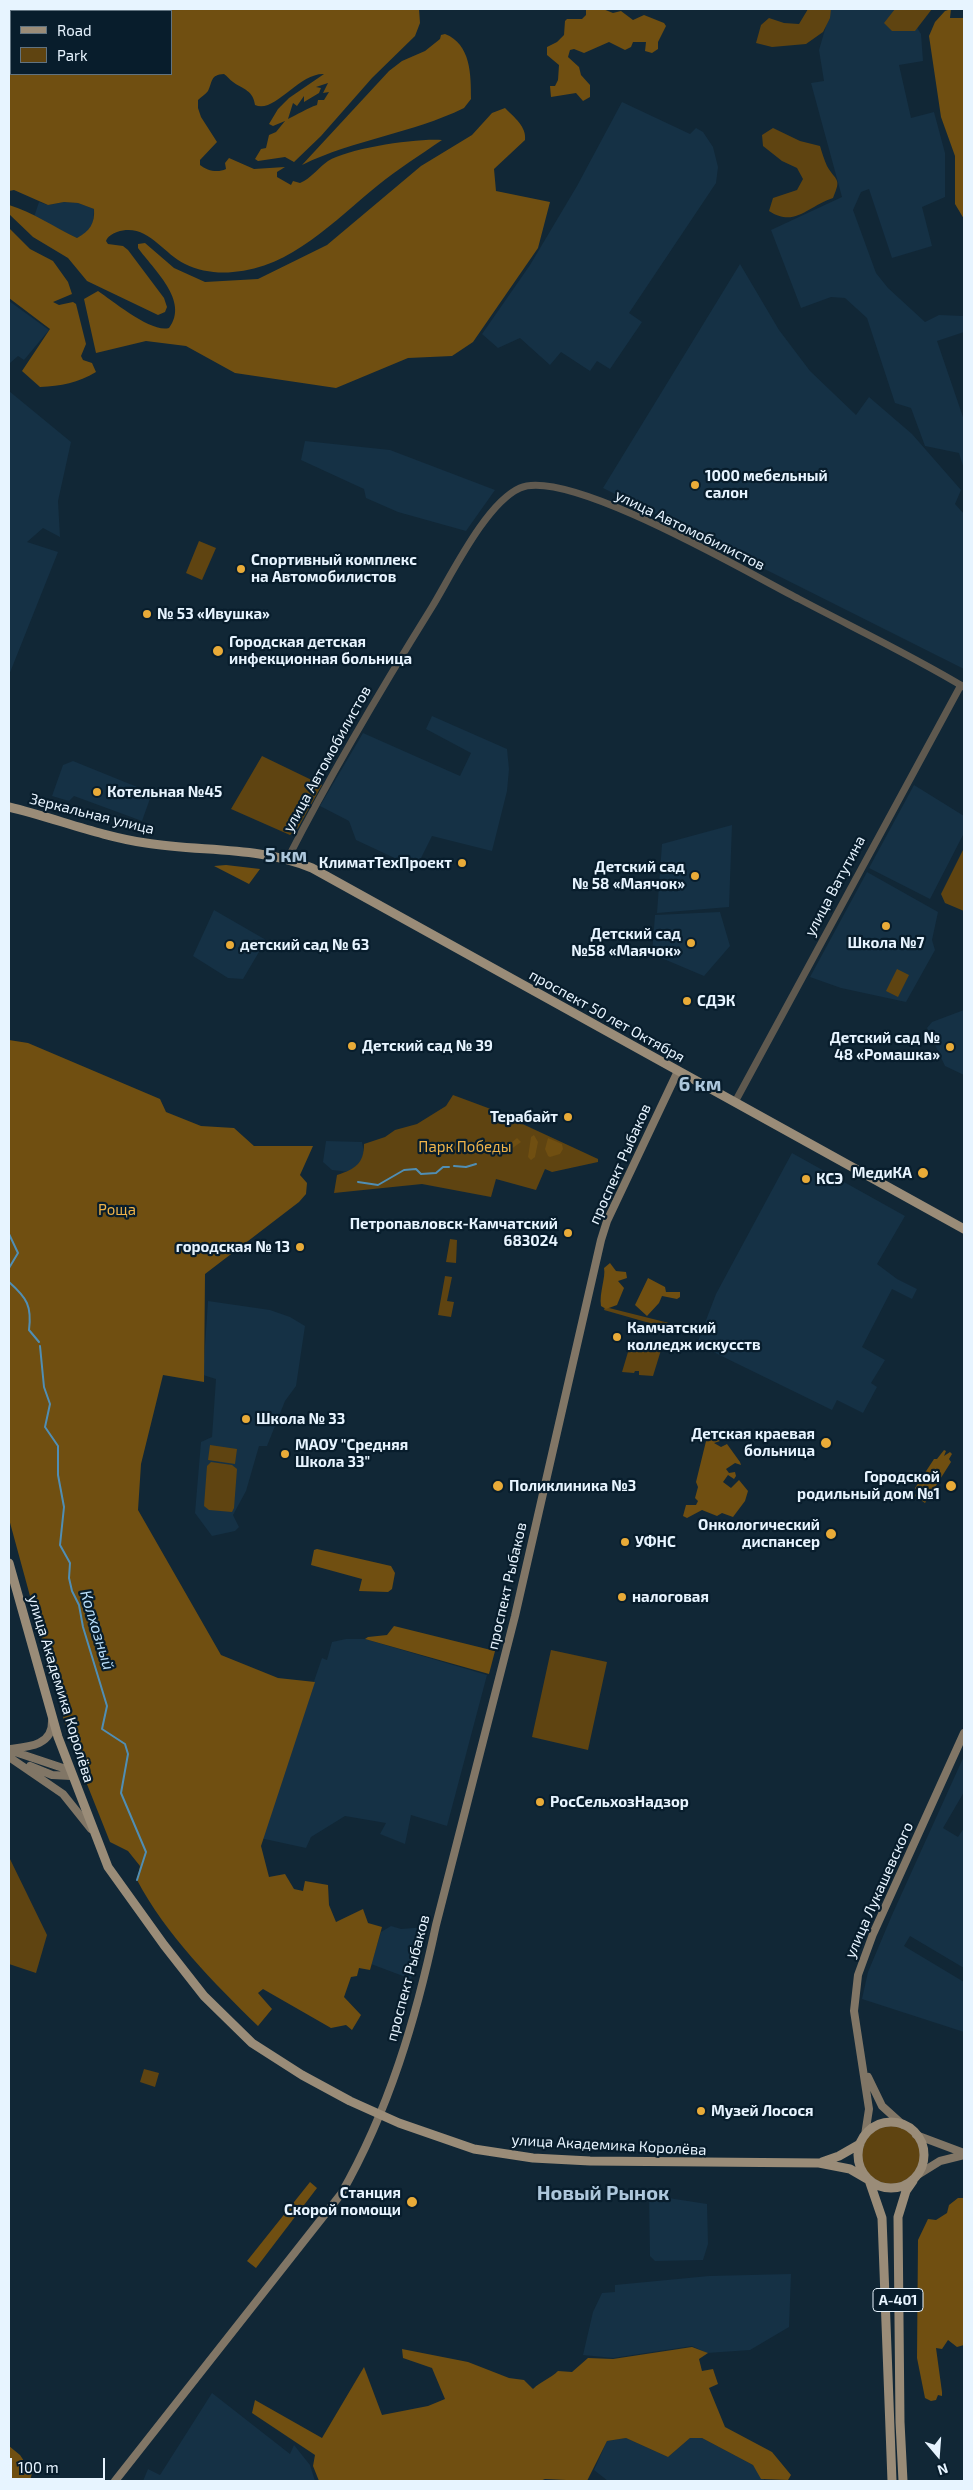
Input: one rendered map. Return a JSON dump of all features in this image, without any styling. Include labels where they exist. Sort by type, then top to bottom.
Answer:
[{"type":"main road","name":"Зеркальная улица","points":[[9,807],[144,843],[290,854]]},
{"type":"main road","name":"проспект 50 лет Октября","points":[[290,854],[964,1230]]},
{"type":"main road","name":"проспект Рыбаков","points":[[115,2481],[341,2194],[362,2158],[381,2115],[413,2024],[425,1977],[436,1925],[515,1616],[601,1240],[611,1212],[678,1071]]},
{"type":"main road","name":"улица Академика Королёва","points":[[9,1563],[51,1716],[70,1773],[108,1867],[164,1945],[204,1996],[252,2043],[302,2075],[381,2115],[434,2136],[474,2149],[533,2158],[696,2163],[820,2163],[850,2169],[869,2180]]},
{"type":"main road","points":[[9,1749],[33,1746],[45,1740],[52,1726],[51,1716]]},
{"type":"main road","name":"улица Лукашевского","points":[[865,2134],[869,2109],[854,2002],[860,1969],[873,1934],[964,1733]]},
{"type":"main road","points":[[9,1749],[70,1773]]},
{"type":"main road","points":[[10,1758],[52,1775],[70,1773]]},
{"type":"main road","points":[[10,1758],[63,1794],[92,1830]]},
{"type":"main road","name":"улица Лукашевского","points":[[863,2066],[882,2106],[903,2124]]},
{"type":"main road","points":[[916,2177],[924,2155],[922,2144],[916,2135],[903,2124],[893,2122],[882,2123],[865,2134],[860,2144],[859,2164],[869,2180],[878,2186],[893,2188],[916,2177],[940,2161],[964,2154]]},
{"type":"main road","points":[[916,2135],[964,2154]]},
{"type":"main road","name":"улица Академика Королёва","points":[[820,2163],[839,2156],[860,2144]]},
{"type":"main road","name":"А-401","points":[[903,2481],[900,2422],[898,2216],[902,2199],[916,2177]]},
{"type":"main road","name":"А-401","points":[[869,2180],[882,2218],[892,2481]]},
{"type":"street","name":"улица Автомобилистов","points":[[290,854],[383,687],[473,539],[502,500],[525,486],[550,487],[578,494],[663,529],[963,686]]},
{"type":"street","name":"улица Ватутина","points":[[735,1102],[963,686]]},
{"type":"shaded area","points":[[831,9],[905,9],[921,34],[923,61],[899,65],[911,118],[934,112],[945,153],[945,197],[922,207],[932,246],[892,258],[869,189],[861,192],[853,210],[876,273],[888,288],[925,322],[939,315],[964,316],[964,332],[937,341],[964,420],[964,469],[959,453],[925,446],[911,408],[895,403],[867,318],[845,298],[831,297],[801,308],[771,230],[842,197],[811,83],[824,81],[819,50]]},
{"type":"shaded area","points":[[622,102],[690,134],[696,128],[703,132],[713,147],[718,167],[716,183],[629,313],[642,322],[610,369],[597,361],[590,371],[561,352],[550,365],[520,338],[498,348],[482,334],[530,265],[577,186]]},
{"type":"shaded area","points":[[39,202],[48,205],[64,202],[78,203],[94,209],[93,224],[86,233],[77,238],[34,217]]},
{"type":"shaded area","points":[[740,264],[779,330],[810,371],[856,415],[869,397],[912,434],[961,490],[955,504],[964,514],[964,669],[603,488]]},
{"type":"shaded area","points":[[9,301],[49,330],[24,360],[18,356],[10,363]]},
{"type":"shaded area","points":[[9,391],[71,442],[58,501],[60,537],[43,528],[27,542],[58,552],[9,675]]},
{"type":"shaded area","points":[[305,441],[390,450],[495,490],[466,531],[398,512],[366,498],[364,489],[301,460]]},
{"type":"shaded area","points":[[432,716],[507,749],[509,769],[507,791],[492,851],[432,836],[416,868],[356,840],[349,821],[320,806],[363,733],[460,776],[471,753],[426,729]]},
{"type":"shaded area","points":[[73,761],[152,793],[142,821],[74,796],[69,801],[52,796],[63,765]]},
{"type":"shaded area","points":[[914,785],[964,816],[964,833],[930,899],[869,868]]},
{"type":"shaded area","name":"Детский сад № 58 «Маячок»","points":[[732,825],[729,907],[657,913],[662,844]]},
{"type":"shaded area","name":"Школа №7","points":[[867,872],[938,912],[932,940],[935,950],[906,1002],[841,988],[810,977]]},
{"type":"shaded area","name":"детский сад № 63","points":[[214,910],[266,940],[243,979],[228,978],[193,956]]},
{"type":"shaded area","points":[[720,912],[730,946],[704,976],[652,954],[655,915]]},
{"type":"shaded area","name":"Детский сад № 48 «Ромашка»","points":[[964,1010],[964,1075],[945,1066],[927,1028],[932,1022]]},
{"type":"shaded area","points":[[326,1141],[362,1142],[364,1153],[361,1163],[349,1172],[332,1170],[323,1162]]},
{"type":"shaded area","points":[[792,1153],[905,1216],[877,1264],[897,1279],[917,1289],[912,1299],[892,1289],[862,1347],[885,1360],[871,1383],[877,1387],[863,1413],[837,1400],[832,1410],[697,1344],[716,1294]]},
{"type":"shaded area","name":"Школа № 33","points":[[208,1301],[270,1310],[290,1317],[305,1326],[296,1386],[285,1401],[267,1446],[259,1446],[246,1491],[233,1515],[239,1527],[235,1531],[212,1536],[195,1513],[201,1442],[212,1437],[216,1379],[203,1375]]},
{"type":"shaded area","points":[[346,1639],[365,1639],[487,1675],[447,1826],[411,1815],[405,1844],[380,1834],[386,1823],[345,1816],[311,1837],[306,1848],[260,1838],[322,1658],[327,1660],[332,1642]]},
{"type":"shaded area","points":[[964,1756],[964,1792],[943,1828],[958,1837],[964,1828],[964,1968],[910,1936],[904,1946],[964,1982],[964,2032],[862,1999],[868,1972]]},
{"type":"shaded area","points":[[391,1926],[401,1929],[427,1927],[411,1979],[371,1964],[381,1932]]},
{"type":"shaded area","points":[[649,2195],[707,2204],[708,2244],[703,2260],[655,2261],[650,2256]]},
{"type":"shaded area","points":[[791,2274],[789,2327],[750,2350],[707,2353],[692,2346],[613,2358],[583,2355],[593,2312],[602,2293],[615,2292],[615,2285],[709,2276]]},
{"type":"shaded area","points":[[212,2393],[290,2454],[294,2445],[310,2465],[315,2481],[143,2481],[148,2469],[160,2475]]},
{"type":"shaded area","points":[[626,2438],[668,2457],[690,2438],[702,2438],[753,2465],[765,2481],[608,2481],[594,2470],[607,2441]]},
{"type":"green space","points":[[9,9],[419,9],[420,23],[415,36],[372,78],[321,136],[294,162],[285,157],[258,161],[255,159],[261,149],[266,148],[269,135],[276,132],[285,121],[273,126],[269,124],[278,109],[289,98],[324,74],[314,75],[271,104],[263,106],[255,105],[250,93],[224,74],[214,77],[208,91],[198,100],[201,117],[217,142],[200,160],[200,165],[209,170],[220,171],[226,169],[225,163],[229,158],[254,169],[285,167],[277,172],[277,177],[291,185],[293,181],[300,183],[307,179],[328,161],[351,152],[400,142],[442,140],[385,180],[311,240],[274,262],[254,269],[227,273],[202,270],[185,264],[154,240],[137,231],[128,230],[110,235],[106,241],[108,244],[123,246],[128,250],[164,298],[167,307],[165,312],[158,315],[87,281],[68,258],[33,237],[9,214],[9,205],[77,238],[91,226],[94,218],[94,209],[78,203],[64,202],[48,205],[14,190],[9,191]],"holes":[[[328,83],[323,93],[329,92],[324,100],[318,100],[317,105],[288,119],[293,103],[297,106],[304,96],[304,102],[319,93],[321,88],[316,87]]]},
{"type":"green space","points":[[586,9],[603,9],[613,13],[621,11],[633,20],[644,15],[664,23],[666,26],[658,42],[658,49],[652,53],[645,51],[646,42],[633,42],[631,47],[625,50],[609,42],[584,53],[574,49],[570,50],[568,57],[579,67],[581,75],[590,85],[590,97],[583,101],[576,93],[551,97],[550,86],[555,86],[558,80],[559,65],[547,55],[547,47],[557,42],[564,35],[565,21],[567,19],[582,19],[586,15]]},
{"type":"green space","points":[[808,9],[831,9],[830,18],[823,32],[806,44],[772,47],[756,43],[761,25],[769,18],[784,23],[799,24]]},
{"type":"green space","points":[[895,9],[932,9],[915,31],[892,31],[884,23]]},
{"type":"green space","points":[[951,9],[950,18],[964,18],[964,219],[955,204],[955,156],[941,117],[929,36],[935,22],[945,11]]},
{"type":"green space","points":[[445,34],[460,45],[468,61],[471,99],[464,108],[424,124],[322,156],[302,165],[389,71],[402,61],[425,51],[440,39],[441,35]]},
{"type":"green space","points":[[505,108],[522,127],[525,140],[494,169],[496,191],[550,202],[538,248],[473,342],[452,356],[408,358],[336,388],[235,373],[186,346],[146,341],[96,353],[84,299],[98,291],[132,315],[152,326],[169,328],[174,318],[175,307],[172,296],[160,275],[138,248],[138,244],[145,243],[174,268],[205,282],[258,279],[327,245],[421,166],[472,135],[492,113]]},
{"type":"green space","points":[[773,128],[800,141],[820,146],[827,166],[837,180],[833,198],[794,216],[778,216],[769,211],[773,198],[797,190],[803,179],[797,168],[782,161],[763,146],[762,135]]},
{"type":"green space","points":[[9,228],[30,249],[53,261],[68,282],[72,294],[53,302],[59,305],[73,302],[76,304],[86,344],[81,356],[83,360],[92,363],[96,372],[83,379],[69,383],[40,387],[22,371],[50,329],[9,298]]},
{"type":"green space","points":[[199,541],[216,548],[202,580],[186,573]]},
{"type":"green space","points":[[262,756],[322,785],[298,828],[290,835],[231,809]]},
{"type":"green space","points":[[964,848],[964,911],[945,903],[941,894]]},
{"type":"green space","points":[[226,865],[260,869],[249,884],[214,866]]},
{"type":"green space","points":[[897,969],[909,975],[898,997],[886,991]]},
{"type":"green space","name":"Роща","points":[[9,1040],[28,1043],[160,1099],[166,1112],[201,1126],[234,1128],[254,1146],[313,1146],[300,1175],[307,1183],[306,1194],[299,1202],[205,1274],[204,1382],[163,1375],[141,1464],[138,1510],[221,1655],[278,1678],[315,1682],[261,1846],[269,1877],[285,1874],[294,1889],[303,1891],[305,1881],[328,1885],[329,1905],[336,1922],[363,1909],[368,1923],[382,1927],[370,1970],[359,1968],[357,1976],[351,1977],[344,1997],[361,2015],[352,2030],[346,2025],[331,2028],[263,1989],[258,1993],[272,2009],[258,2026],[225,1993],[192,1958],[162,1920],[137,1880],[140,1866],[128,1851],[110,1842],[69,1739],[9,1519]]},
{"type":"green space","name":"Парк Победы","points":[[453,1095],[488,1108],[598,1159],[598,1162],[552,1172],[545,1169],[536,1190],[496,1179],[491,1197],[422,1184],[334,1193],[337,1175],[357,1165],[364,1151],[364,1144],[385,1137],[395,1130],[417,1124],[446,1106]]},
{"type":"green space","points":[[534,1135],[538,1142],[535,1157],[531,1160],[528,1157],[531,1137]]},
{"type":"green space","points":[[517,1138],[521,1142],[504,1154],[497,1149],[499,1141],[510,1144]]},
{"type":"green space","points":[[548,1138],[562,1144],[563,1149],[560,1154],[548,1156],[545,1149]]},
{"type":"green space","points":[[450,1239],[457,1240],[456,1263],[446,1262]]},
{"type":"green space","points":[[610,1263],[616,1271],[626,1272],[627,1278],[618,1281],[624,1288],[617,1305],[606,1309],[601,1306],[601,1296],[604,1268]]},
{"type":"green space","points":[[445,1276],[452,1277],[447,1301],[454,1302],[451,1317],[438,1315]]},
{"type":"green space","points":[[648,1278],[665,1287],[666,1292],[680,1292],[680,1297],[677,1299],[662,1296],[659,1303],[647,1316],[635,1305]]},
{"type":"green space","points":[[605,1307],[669,1323],[667,1328],[604,1310]]},
{"type":"green space","points":[[631,1342],[661,1350],[653,1376],[639,1375],[639,1371],[634,1373],[622,1372]]},
{"type":"green space","points":[[708,1433],[722,1435],[720,1441],[714,1443],[721,1447],[727,1444],[741,1465],[735,1463],[726,1469],[729,1473],[735,1472],[736,1476],[734,1479],[728,1475],[723,1482],[731,1488],[739,1480],[748,1491],[745,1501],[733,1517],[722,1513],[717,1516],[702,1510],[687,1518],[683,1516],[686,1505],[696,1505],[698,1501],[695,1498],[698,1487],[696,1482]]},
{"type":"green space","points":[[210,1445],[237,1449],[235,1464],[208,1460]]},
{"type":"green space","points":[[944,1450],[946,1451],[944,1456],[950,1452],[952,1454],[949,1459],[951,1462],[925,1503],[915,1496],[917,1491],[915,1488],[934,1459],[937,1459]]},
{"type":"green space","points":[[211,1462],[232,1465],[237,1469],[234,1508],[232,1512],[209,1510],[204,1506],[207,1466]]},
{"type":"green space","points":[[317,1549],[391,1566],[395,1573],[392,1589],[388,1592],[359,1591],[362,1579],[311,1565],[314,1550]]},
{"type":"green space","points":[[394,1626],[495,1651],[489,1674],[365,1639],[387,1635]]},
{"type":"green space","points":[[551,1650],[607,1662],[588,1750],[532,1737]]},
{"type":"green space","points":[[9,1857],[47,1935],[36,1973],[9,1964]]},
{"type":"green space","points":[[144,2069],[159,2073],[155,2087],[140,2082]]},
{"type":"green space","points":[[891,2126],[902,2128],[915,2139],[920,2155],[918,2166],[907,2179],[891,2184],[880,2182],[867,2171],[862,2155],[864,2144],[875,2131]]},
{"type":"green space","points":[[310,2182],[317,2188],[256,2268],[247,2261]]},
{"type":"green space","points":[[958,2198],[964,2198],[964,2345],[957,2347],[948,2340],[942,2349],[936,2348],[942,2396],[938,2395],[936,2400],[931,2401],[925,2398],[917,2358],[918,2240],[928,2219],[936,2220],[947,2213],[949,2205]]},
{"type":"green space","points":[[692,2347],[708,2353],[699,2359],[702,2371],[713,2369],[718,2384],[709,2388],[725,2427],[772,2452],[791,2475],[788,2480],[761,2479],[753,2465],[702,2438],[690,2438],[668,2457],[626,2438],[607,2441],[587,2481],[545,2479],[540,2481],[319,2481],[313,2466],[315,2455],[252,2413],[255,2400],[322,2438],[364,2367],[382,2415],[428,2406],[445,2399],[432,2368],[403,2358],[402,2349],[468,2362],[509,2378],[524,2380],[533,2389],[558,2371],[572,2372],[588,2358],[613,2359]]},
{"type":"green space","points":[[9,2446],[20,2455],[32,2473],[30,2481],[9,2481]]},
{"type":"waterway","points":[[454,1166],[466,1167],[476,1164]]},
{"type":"waterway","points":[[358,1182],[378,1185],[404,1170],[416,1169],[421,1174],[436,1173],[443,1167],[449,1167]]},
{"type":"waterway","name":"Колхозный","points":[[9,1234],[18,1253],[9,1268]]},
{"type":"waterway","name":"Колхозный","points":[[9,1282],[27,1303],[30,1315],[29,1330],[39,1342]]},
{"type":"waterway","name":"Колхозный","points":[[40,1346],[44,1387],[50,1404],[45,1427],[58,1446],[58,1475],[64,1507],[60,1545],[70,1563],[69,1578],[72,1591],[79,1605],[83,1627],[107,1706],[102,1729],[125,1744],[128,1754],[121,1793],[146,1852],[137,1880]]},
{"type":"place","name":"1000 мебельный салон","points":[[695,485]]},
{"type":"place","name":"Спортивный комплекс на Автомобилистов","points":[[241,569]]},
{"type":"place","name":"№ 53 «Ивушка»","points":[[147,614]]},
{"type":"place","name":"Городская детская инфекционная больница","points":[[218,651]]},
{"type":"place","name":"Котельная №45","points":[[97,792]]},
{"type":"place","name":"КлиматТехПроект","points":[[462,863]]},
{"type":"place","name":"Детский сад № 58 «Маячок»","points":[[695,876]]},
{"type":"place","name":"Школа №7","points":[[886,926]]},
{"type":"place","name":"Детский сад №58 «Маячок»","points":[[691,943]]},
{"type":"place","name":"детский сад № 63","points":[[230,945]]},
{"type":"place","name":"СДЭК","points":[[687,1001]]},
{"type":"place","name":"Детский сад № 39","points":[[352,1046]]},
{"type":"place","name":"Детский сад № 48 «Ромашка»","points":[[950,1047]]},
{"type":"place","name":"Терабайт","points":[[568,1117]]},
{"type":"place","name":"МедиКА","points":[[923,1173]]},
{"type":"place","name":"КСЭ","points":[[806,1179]]},
{"type":"place","name":"Петропавловск-Камчатский 683024","points":[[568,1233]]},
{"type":"place","name":"городская № 13","points":[[300,1247]]},
{"type":"place","name":"Камчатский колледж искусств","points":[[617,1337]]},
{"type":"place","name":"Школа № 33","points":[[246,1419]]},
{"type":"place","name":"Детская краевая больница","points":[[826,1443]]},
{"type":"place","name":"МАОУ \"Средняя Школа 33\"","points":[[285,1454]]},
{"type":"place","name":"Поликлиника №3","points":[[498,1486]]},
{"type":"place","name":"Городской родильный дом №1","points":[[951,1486]]},
{"type":"place","name":"Онкологический диспансер","points":[[831,1534]]},
{"type":"place","name":"УФНС","points":[[625,1542]]},
{"type":"place","name":"налоговая","points":[[622,1597]]},
{"type":"place","name":"РосСельхозНадзор","points":[[540,1802]]},
{"type":"place","name":"Музей Лосося","points":[[701,2111]]},
{"type":"place","name":"Станция Скорой помощи","points":[[412,2202]]},
{"type":"district","name":"5 км","points":[[286,855]]},
{"type":"district","name":"6 км","points":[[700,1084]]},
{"type":"district","name":"Новый Рынок","points":[[603,2193]]}]
